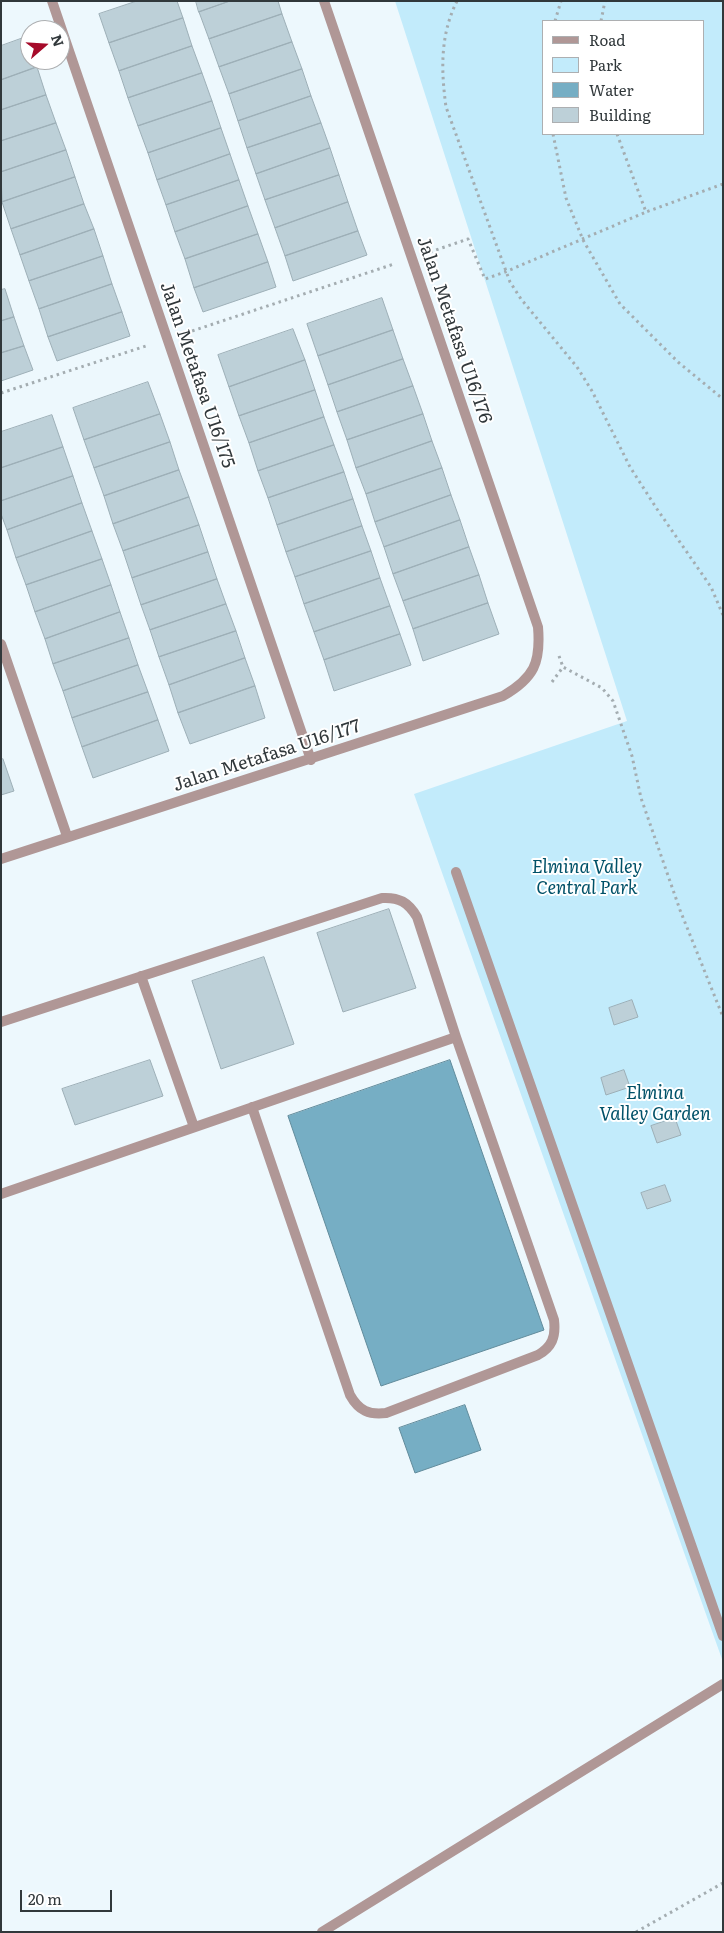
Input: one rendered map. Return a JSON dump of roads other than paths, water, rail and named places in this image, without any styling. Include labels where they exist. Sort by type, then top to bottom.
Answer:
[{"type":"street","name":"Jalan Metafasa U16/175","points":[[52,1],[311,760]]},
{"type":"street","name":"Jalan Metafasa U16/176","points":[[324,1],[538,627],[540,649],[533,670]]},
{"type":"street","points":[[1,644],[67,836]]},
{"type":"street","name":"Jalan Metafasa U16/177","points":[[1,859],[67,836],[311,760],[503,696],[520,686],[533,670]]},
{"type":"street","points":[[456,872],[723,1636]]},
{"type":"street","points":[[1,1022],[382,898],[393,897],[403,900],[412,908],[417,917],[456,1037],[554,1320],[555,1331],[553,1341],[546,1350],[538,1355],[386,1413],[364,1412],[356,1405],[350,1395],[252,1107]]},
{"type":"street","points":[[141,976],[194,1127]]},
{"type":"street","points":[[1,1194],[456,1037]]},
{"type":"street","points":[[322,1932],[723,1684]]},
{"type":"water","points":[[450,1060],[544,1330],[381,1386],[288,1116]]},
{"type":"water","points":[[465,1405],[481,1450],[415,1473],[399,1428]]},
{"type":"park label","name":"Elmina Valley Central Park","points":[[587,878]]},
{"type":"park label","name":"Elmina Valley Garden","points":[[655,1104]]}]
